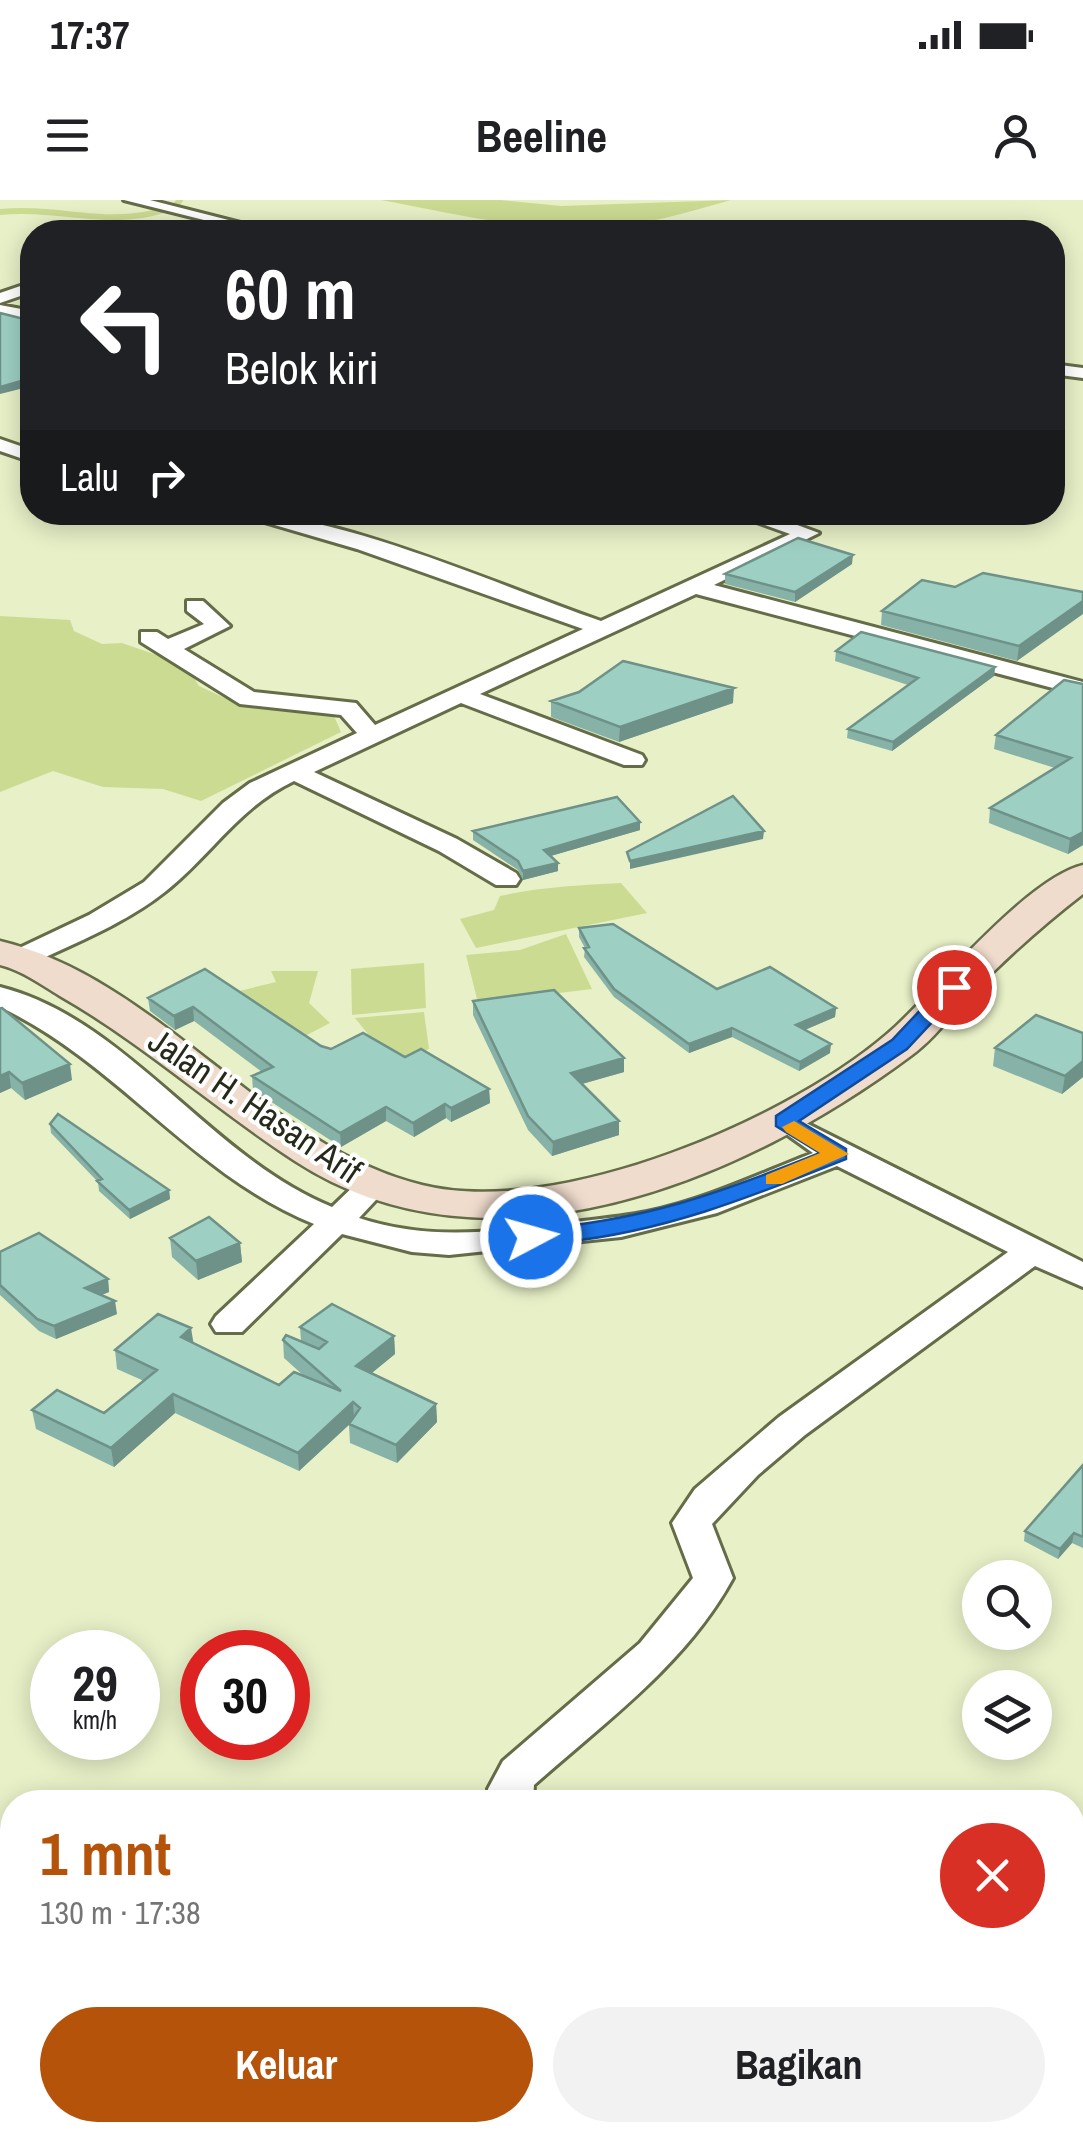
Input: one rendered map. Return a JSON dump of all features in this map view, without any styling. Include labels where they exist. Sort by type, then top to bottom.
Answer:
[{"type":"main road","name":"Jalan H. Hasan Arif","points":[[10,956],[55,1000],[145,1031],[347,1174],[355,1205],[462,1208],[529,1202],[811,1138],[979,962],[1083,876]]},
{"type":"street","points":[[131,200],[217,220]]},
{"type":"street","points":[[289,525],[364,545],[600,628]]},
{"type":"street","points":[[10,956],[151,890],[173,872],[222,813],[366,727],[461,695],[600,628],[809,536],[777,525]]},
{"type":"street","points":[[695,587],[1083,689]]},
{"type":"street","points":[[195,606],[219,626],[158,642],[248,699],[341,706],[366,727]]},
{"type":"street","points":[[461,695],[633,760]]},
{"type":"street","points":[[292,771],[448,845],[506,879]]},
{"type":"street","points":[[0,996],[55,1000],[88,1044],[252,1178],[355,1205],[430,1244],[608,1230],[730,1198],[811,1138],[1083,1276]]},
{"type":"street","points":[[0,1023],[55,1000]]},
{"type":"street","points":[[229,1324],[355,1205]]},
{"type":"street","points":[[510,1790],[518,1773],[666,1640],[702,1600],[712,1578],[692,1522],[716,1491],[848,1384],[1033,1251]]},
{"type":"shaded area","points":[[381,200],[500,200],[561,206],[731,200],[656,220],[487,220]]},
{"type":"shaded area","points":[[0,616],[70,620],[74,631],[102,644],[122,643],[168,659],[191,673],[199,686],[229,700],[330,707],[341,732],[201,801],[163,789],[103,787],[53,771],[0,792]]},
{"type":"shaded area","points":[[621,883],[647,913],[476,948],[460,919],[494,910],[500,896],[545,888]]},
{"type":"shaded area","points":[[566,934],[592,989],[478,1003],[466,955],[520,950]]},
{"type":"shaded area","points":[[424,963],[426,1008],[352,1015],[351,969]]},
{"type":"shaded area","points":[[271,971],[318,971],[309,1003],[330,1023],[303,1037],[235,992],[276,982]]},
{"type":"shaded area","points":[[424,1012],[429,1049],[405,1059],[376,1044],[355,1018]]},
{"type":"building","points":[[0,313],[20,318],[20,381],[0,387]]},
{"type":"building","points":[[798,538],[853,555],[795,592],[725,574]]},
{"type":"building","points":[[983,573],[1083,592],[1083,601],[1019,646],[882,611],[922,580],[955,587]]},
{"type":"building","points":[[861,632],[995,667],[893,742],[848,729],[918,678],[836,651]]},
{"type":"building","points":[[623,661],[734,688],[620,727],[551,701],[579,692]]},
{"type":"building","points":[[1064,680],[1083,684],[1083,832],[1070,839],[990,808],[1071,758],[996,735]]},
{"type":"building","points":[[733,796],[764,831],[630,861],[627,852]]},
{"type":"building","points":[[617,797],[640,822],[544,850],[558,863],[523,871],[518,861],[473,831]]},
{"type":"building","points":[[613,924],[717,989],[770,967],[836,1008],[796,1025],[831,1044],[800,1062],[732,1028],[689,1044],[614,989],[584,948],[589,947],[579,928]]},
{"type":"building","points":[[205,969],[321,1046],[331,1049],[363,1033],[405,1057],[421,1049],[489,1089],[451,1108],[445,1104],[413,1123],[386,1107],[340,1133],[252,1076],[273,1067],[193,1007],[174,1016],[148,998]]},
{"type":"building","points":[[554,990],[624,1058],[571,1073],[619,1121],[553,1142],[528,1116],[473,1001]]},
{"type":"building","points":[[2,1008],[70,1064],[22,1083],[9,1072],[0,1076]]},
{"type":"building","points":[[1036,1015],[1083,1033],[1083,1061],[1065,1076],[995,1048]]},
{"type":"building","points":[[58,1114],[169,1190],[129,1210],[97,1181],[102,1179],[50,1124]]},
{"type":"building","points":[[209,1217],[240,1243],[196,1261],[170,1238]]},
{"type":"building","points":[[39,1233],[108,1279],[85,1288],[115,1301],[54,1326],[37,1319],[0,1285],[0,1252]]},
{"type":"building","points":[[332,1304],[394,1336],[356,1366],[436,1404],[396,1445],[349,1424],[360,1408],[353,1402],[298,1453],[173,1394],[111,1448],[32,1410],[57,1390],[104,1413],[157,1370],[115,1350],[158,1314],[191,1328],[181,1337],[279,1385],[294,1372],[341,1391],[283,1340],[286,1335],[319,1349],[327,1342],[300,1327]]},
{"type":"building","points":[[1083,1465],[1083,1537],[1074,1533],[1060,1549],[1025,1531]]},
{"type":"waterway","points":[[175,206],[180,200]]},
{"type":"waterway","points":[[0,212],[123,217],[164,210]]},
{"type":"slow traffic","points":[[774,1180],[838,1154],[794,1127]]},
{"type":"route","points":[[531,1237],[608,1230],[660,1219],[730,1198],[838,1154],[784,1121],[906,1040],[954,987]]}]
